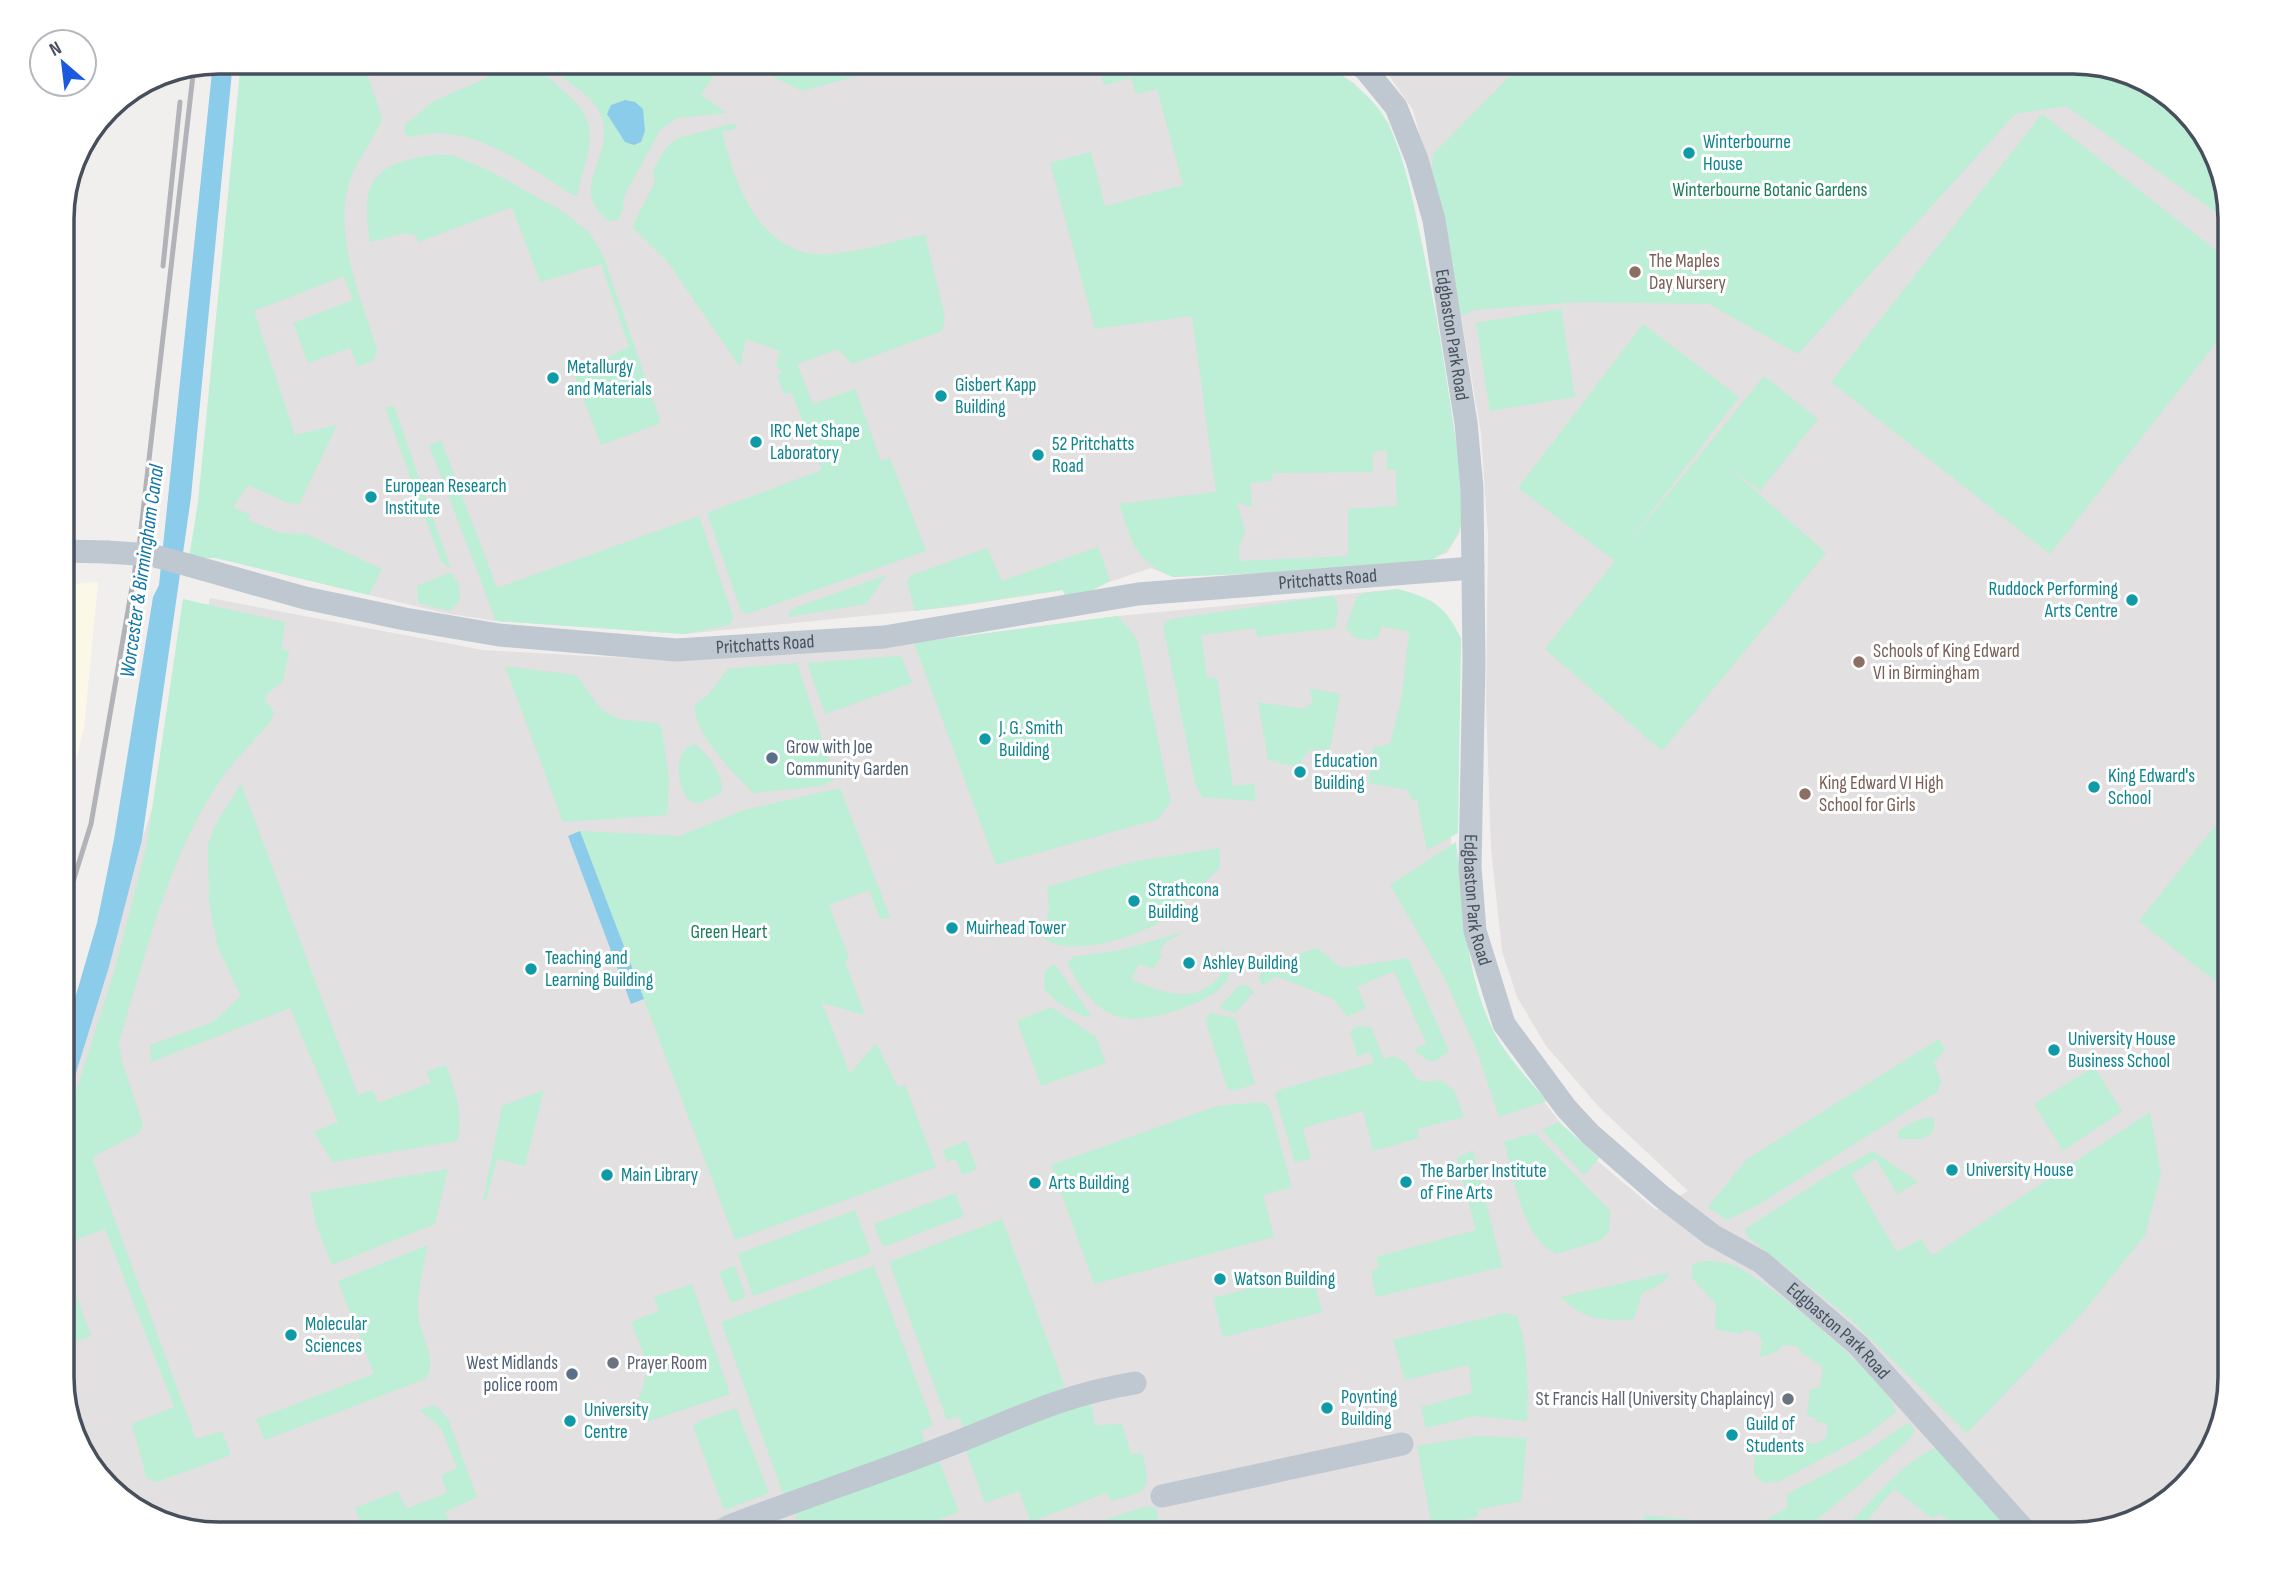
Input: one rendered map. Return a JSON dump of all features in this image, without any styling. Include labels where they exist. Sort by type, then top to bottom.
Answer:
[{"type":"street","name":"Edgbaston Park Road","points":[[1369,74],[1396,107],[1417,160],[1434,220],[1466,423],[1472,488],[1473,568],[1470,867],[1475,931],[1504,1024],[1566,1108],[1590,1134],[1661,1196],[1712,1235],[1761,1262],[1858,1345],[2017,1522]]},
{"type":"street","name":"Pritchatts Road","points":[[74,551],[151,555],[305,598],[405,620],[499,635],[676,650],[884,637],[1138,594],[1473,568]]},
{"type":"street","points":[[741,1522],[948,1446],[1055,1401],[1086,1391],[1135,1383]]},
{"type":"street","points":[[1163,1496],[1402,1444]]},
{"type":"shaded area","points":[[256,74],[1340,74],[1354,83],[1389,124],[1401,159],[1437,319],[1465,502],[1460,532],[1447,553],[1405,567],[1173,577],[1151,568],[1065,597],[1063,590],[952,607],[684,634],[496,621],[444,613],[216,558]]},
{"type":"shaded area","points":[[1388,74],[2093,75],[2120,81],[2154,98],[2183,123],[2204,154],[2214,181],[2218,218],[2218,1377],[2214,1414],[2199,1449],[2183,1472],[2162,1492],[2129,1510],[2111,1517],[2074,1522],[218,1522],[181,1517],[154,1507],[130,1492],[116,1479],[103,1465],[88,1441],[76,1405],[74,1386],[74,1079],[109,967],[142,840],[196,673],[210,598],[483,650],[682,661],[904,644],[1118,616],[1398,589],[1416,623],[1448,795],[1457,921],[1489,1031],[1576,1143],[1656,1210],[1688,1191],[1599,1107],[1546,1046],[1517,997],[1502,951],[1491,849],[1486,702],[1488,536],[1481,433],[1461,316],[1431,177],[1413,110]]},
{"type":"shaded area","points":[[98,582],[84,728],[74,768],[74,584]]},
{"type":"green space","points":[[240,74],[367,74],[382,117],[352,174],[345,204],[345,225],[351,268],[377,351],[374,360],[358,366],[350,348],[308,363],[293,323],[353,300],[344,276],[254,311],[295,435],[337,425],[299,504],[288,503],[248,485],[233,507],[250,515],[248,520],[280,533],[306,534],[382,569],[369,595],[216,558],[189,558],[198,502]]},
{"type":"green space","points":[[489,74],[545,74],[578,105],[585,115],[590,140],[578,195],[574,196],[511,156],[477,141],[442,133],[410,137],[404,132],[405,125],[434,101],[487,78]]},
{"type":"green space","points":[[559,74],[715,74],[701,95],[727,113],[677,118],[660,130],[624,196],[623,210],[618,220],[609,221],[597,209],[591,184],[603,146],[602,118],[591,101]]},
{"type":"green space","points":[[769,74],[864,74],[802,91]]},
{"type":"green space","points":[[1101,74],[1340,74],[1368,97],[1383,115],[1395,140],[1413,199],[1434,308],[1465,502],[1458,533],[1443,553],[1423,565],[1173,577],[1142,557],[1119,504],[1216,492],[1192,316],[1095,329],[1050,163],[1091,152],[1105,206],[1183,185],[1157,89],[1136,94],[1131,78],[1104,85]],"holes":[[[1381,450],[1387,452],[1387,470],[1396,470],[1397,506],[1348,509],[1348,556],[1239,561],[1239,546],[1245,532],[1237,502],[1252,507],[1250,483],[1271,481],[1273,473],[1373,472],[1372,453]]]},
{"type":"green space","name":"Winterbourne Botanic Gardens","points":[[1512,74],[2093,75],[2138,88],[2169,109],[2183,123],[2204,154],[2214,181],[2218,214],[2066,106],[2015,114],[1798,354],[1709,304],[1579,302],[1473,310],[1461,316],[1431,177],[1433,154]]},
{"type":"green space","points":[[2042,114],[2218,252],[2218,341],[2050,554],[1831,382]]},
{"type":"green space","points":[[734,123],[737,128],[722,132],[739,186],[758,219],[771,233],[785,244],[815,254],[863,249],[925,234],[945,318],[942,331],[852,364],[838,349],[797,364],[813,404],[855,389],[881,461],[890,458],[926,551],[747,614],[741,611],[707,513],[822,470],[791,392],[784,394],[777,376],[782,372],[776,366],[780,351],[746,339],[740,367],[667,261],[632,227],[655,182],[653,170],[666,148],[678,138]]},
{"type":"green space","points":[[435,155],[452,155],[492,172],[562,211],[590,233],[604,258],[661,423],[601,445],[574,374],[629,347],[601,264],[540,282],[512,207],[418,242],[415,235],[405,233],[370,242],[367,204],[375,179],[384,170],[397,164]]},
{"type":"green space","points":[[1561,309],[1575,397],[1490,411],[1476,323]]},
{"type":"green space","points":[[1643,324],[1739,397],[1621,552],[1764,376],[1818,419],[1760,491],[1727,466],[1826,553],[1662,751],[1545,649],[1615,561],[1518,488]]},
{"type":"green space","points":[[394,406],[451,569],[441,561],[385,408]]},
{"type":"green space","points":[[441,440],[497,588],[699,516],[733,617],[730,625],[684,634],[496,621],[429,445]]},
{"type":"green space","points":[[1098,547],[1110,581],[1093,590],[1065,597],[1063,590],[915,611],[907,581],[912,575],[987,548],[1002,581]]},
{"type":"green space","points":[[451,572],[459,585],[460,601],[449,611],[418,603],[417,586]]},
{"type":"green space","points":[[886,575],[866,604],[788,617],[790,611],[797,607]]},
{"type":"green space","points":[[1398,589],[1436,604],[1449,617],[1461,638],[1458,833],[1427,850],[1417,800],[1411,799],[1408,790],[1368,783],[1373,748],[1390,744],[1402,696],[1409,632],[1382,626],[1378,637],[1371,640],[1355,638],[1346,628],[1356,598],[1364,593]]},
{"type":"green space","points":[[1331,596],[1336,600],[1338,609],[1335,628],[1258,637],[1255,628],[1201,635],[1207,677],[1217,678],[1233,786],[1254,784],[1256,801],[1202,797],[1195,783],[1163,625],[1171,619]]},
{"type":"green space","points":[[183,599],[285,622],[281,649],[289,651],[283,681],[267,694],[265,700],[274,712],[271,721],[222,778],[187,839],[160,906],[119,1042],[122,1062],[143,1125],[139,1133],[94,1156],[93,1161],[196,1439],[222,1431],[231,1455],[157,1482],[147,1479],[132,1424],[174,1407],[105,1229],[74,1241],[74,1097],[115,969],[147,843]]},
{"type":"green space","points":[[1118,616],[1137,639],[1171,802],[1158,819],[996,865],[914,643]]},
{"type":"green space","points":[[901,656],[912,683],[825,714],[807,663]]},
{"type":"green space","points":[[797,663],[835,779],[821,786],[753,793],[707,739],[700,727],[695,705],[709,694],[728,669]]},
{"type":"green space","points":[[505,666],[576,675],[602,710],[619,719],[658,723],[662,730],[669,779],[667,815],[563,822]]},
{"type":"green space","points":[[1309,688],[1340,694],[1330,749],[1311,750],[1301,760],[1302,768],[1268,760],[1258,702],[1304,709],[1313,701]]},
{"type":"green space","points":[[694,744],[714,765],[722,785],[722,792],[701,803],[691,802],[682,789],[680,780],[679,762],[682,754]]},
{"type":"green space","points":[[241,784],[358,1095],[372,1090],[378,1103],[431,1083],[426,1072],[446,1065],[459,1112],[457,1141],[332,1162],[314,1132],[338,1122],[290,1008],[151,1062],[150,1045],[213,1022],[241,996],[218,948],[209,902],[208,844],[217,822]]},
{"type":"green space","name":"Green Heart","points":[[840,788],[890,917],[880,919],[869,890],[829,905],[849,958],[845,962],[865,1015],[822,1003],[850,1074],[876,1043],[898,1087],[905,1085],[936,1167],[735,1240],[580,831],[679,836],[744,810]]},
{"type":"green space","points":[[2216,825],[2218,826],[2218,977],[2215,981],[2139,921]]},
{"type":"green space","points":[[1456,842],[1466,936],[1483,1006],[1503,1048],[1547,1101],[1499,1117],[1477,1051],[1444,977],[1390,885]]},
{"type":"green space","points":[[1219,848],[1220,868],[1172,913],[1146,929],[1110,942],[1090,945],[1056,944],[1044,938],[1049,907],[1047,887],[1132,862]]},
{"type":"green space","points":[[1184,932],[1166,942],[1153,969],[1139,964],[1131,979],[1168,993],[1192,994],[1213,983],[1222,972],[1221,949],[1231,959],[1230,969],[1224,984],[1216,991],[1205,999],[1175,1011],[1130,1019],[1110,1014],[1088,996],[1068,963],[1073,957],[1121,950]]},
{"type":"green space","points":[[1317,948],[1342,968],[1408,958],[1449,1051],[1436,1061],[1428,1061],[1414,1050],[1426,1043],[1394,971],[1357,987],[1366,1008],[1347,1017],[1334,999],[1276,976],[1263,985],[1259,980],[1260,974],[1289,957]]},
{"type":"green space","points":[[1055,965],[1091,1015],[1085,1017],[1058,1003],[1044,989],[1045,972]]},
{"type":"green space","points":[[1246,985],[1254,992],[1235,1013],[1219,1008],[1239,986]]},
{"type":"green space","points":[[1051,1007],[1096,1037],[1106,1063],[1041,1086],[1017,1021]]},
{"type":"green space","points":[[1211,1013],[1235,1018],[1255,1084],[1234,1091],[1227,1088],[1205,1019]]},
{"type":"green space","points":[[1358,1026],[1371,1027],[1384,1059],[1395,1056],[1407,1065],[1417,1079],[1429,1082],[1440,1080],[1454,1090],[1464,1117],[1417,1129],[1419,1138],[1373,1151],[1363,1111],[1303,1128],[1311,1159],[1295,1163],[1275,1094],[1282,1089],[1374,1063],[1370,1052],[1357,1056],[1350,1031]]},
{"type":"green space","points":[[1939,1039],[1945,1050],[1934,1062],[1941,1082],[1937,1092],[1758,1205],[1727,1220],[1708,1207],[1747,1159]]},
{"type":"green space","points":[[2094,1067],[2122,1111],[2063,1151],[2034,1104]]},
{"type":"green space","points":[[544,1090],[525,1166],[497,1159],[486,1200],[483,1200],[502,1106]]},
{"type":"green space","points":[[1262,1102],[1270,1108],[1292,1187],[1263,1195],[1274,1237],[1094,1284],[1051,1165],[1217,1106]]},
{"type":"green space","points":[[2150,1112],[2161,1174],[2145,1235],[2084,1311],[1967,1433],[1848,1317],[1747,1236],[1745,1229],[1824,1178],[1873,1151],[1918,1182],[1897,1194],[1876,1159],[1851,1174],[1897,1252],[1921,1239],[1932,1256]]},
{"type":"green space","points":[[1932,1117],[1935,1125],[1931,1134],[1921,1139],[1899,1139],[1897,1133],[1905,1127]]},
{"type":"green space","points":[[1559,1122],[1599,1158],[1584,1175],[1542,1130]]},
{"type":"green space","points":[[1535,1133],[1610,1211],[1609,1232],[1599,1241],[1556,1254],[1534,1234],[1521,1205],[1504,1142]]},
{"type":"green space","points":[[966,1141],[977,1169],[962,1175],[956,1159],[947,1162],[943,1150]]},
{"type":"green space","points":[[1473,1150],[1502,1267],[1376,1297],[1371,1271],[1379,1268],[1376,1257],[1476,1230],[1457,1158]]},
{"type":"green space","points":[[448,1169],[435,1224],[332,1265],[316,1225],[310,1193]]},
{"type":"green space","points":[[955,1193],[964,1216],[883,1247],[874,1224]]},
{"type":"green space","points":[[855,1210],[871,1253],[753,1296],[738,1254]]},
{"type":"green space","points":[[1002,1219],[1065,1387],[964,1429],[959,1417],[947,1420],[889,1262]]},
{"type":"green space","points":[[428,1245],[418,1303],[419,1322],[430,1358],[429,1372],[425,1379],[265,1440],[256,1419],[374,1374],[338,1281]]},
{"type":"green space","points":[[1701,1261],[1733,1265],[1797,1309],[1850,1355],[1888,1397],[1896,1412],[1865,1436],[1780,1481],[1765,1483],[1754,1475],[1754,1458],[1758,1454],[1777,1454],[1780,1440],[1816,1444],[1826,1438],[1828,1424],[1816,1422],[1815,1417],[1807,1416],[1810,1390],[1820,1387],[1823,1367],[1803,1354],[1797,1346],[1783,1345],[1778,1351],[1760,1357],[1762,1341],[1758,1333],[1745,1330],[1740,1334],[1715,1329],[1716,1304],[1691,1277],[1693,1264]]},
{"type":"green space","points":[[735,1266],[746,1297],[731,1303],[719,1272]]},
{"type":"green space","points":[[874,1266],[933,1425],[921,1431],[925,1443],[784,1496],[721,1322]]},
{"type":"green space","points":[[1312,1272],[1322,1312],[1223,1337],[1213,1298]]},
{"type":"green space","points":[[1667,1273],[1669,1275],[1661,1284],[1642,1293],[1634,1319],[1594,1317],[1577,1310],[1561,1297]]},
{"type":"green space","points":[[692,1284],[730,1394],[643,1423],[636,1404],[646,1372],[645,1363],[631,1322],[659,1311],[654,1297]]},
{"type":"green space","points":[[74,1290],[91,1336],[74,1342]]},
{"type":"green space","points":[[1505,1313],[1517,1316],[1524,1342],[1527,1421],[1475,1416],[1426,1428],[1421,1407],[1472,1393],[1469,1365],[1405,1380],[1393,1340]]},
{"type":"green space","points":[[435,1405],[448,1419],[477,1497],[445,1512],[449,1522],[360,1522],[355,1508],[398,1491],[406,1509],[447,1493],[441,1476],[457,1468],[441,1428],[420,1410]]},
{"type":"green space","points":[[1091,1405],[1095,1425],[1122,1424],[1131,1454],[1142,1453],[1147,1476],[1140,1492],[1111,1501],[1106,1493],[1031,1522],[1019,1491],[985,1503],[965,1448],[1059,1411]]},
{"type":"green space","points":[[736,1408],[769,1493],[724,1510],[693,1426]]},
{"type":"green space","points":[[1906,1424],[1910,1424],[1914,1429],[1913,1435],[1864,1481],[1814,1522],[1763,1522],[1787,1508],[1787,1494],[1855,1459]]},
{"type":"green space","points":[[1477,1436],[1527,1438],[1521,1501],[1477,1510],[1478,1517],[1455,1522],[1431,1522],[1417,1446]]},
{"type":"green space","points":[[1941,1447],[2005,1522],[1952,1522],[1939,1514],[1933,1519],[1894,1489],[1866,1522],[1851,1522],[1904,1469],[1929,1451]]},
{"type":"green space","points":[[938,1458],[959,1512],[933,1522],[798,1522],[794,1511]]},
{"type":"green space","points":[[1147,1506],[1156,1508],[1159,1522],[1098,1522]]},
{"type":"green space","points":[[1645,1515],[1709,1522],[1644,1522]]},
{"type":"water","points":[[212,74],[232,74],[191,497],[142,840],[109,967],[74,1079],[74,1002],[97,923],[114,839],[153,597],[159,585]]},
{"type":"water","points":[[625,100],[635,102],[643,109],[645,131],[641,142],[634,145],[625,142],[607,114],[611,105]]},
{"type":"water","points":[[580,831],[644,999],[631,1004],[568,836]]},
{"type":"railway","points":[[74,879],[91,824],[139,547],[193,76]]},
{"type":"railway","points":[[163,266],[180,102]]},
{"type":"place","name":"Winterbourne House","points":[[1689,153]]},
{"type":"place","name":"The Maples Day Nursery","points":[[1635,272]]},
{"type":"place","name":"Metallurgy and Materials","points":[[553,378]]},
{"type":"place","name":"Gisbert Kapp Building","points":[[941,396]]},
{"type":"place","name":"IRC Net Shape Laboratory","points":[[756,442]]},
{"type":"place","name":"52 Pritchatts Road","points":[[1038,455]]},
{"type":"place","name":"European Research Institute","points":[[371,497]]},
{"type":"place","name":"Ruddock Performing Arts Centre","points":[[2132,600]]},
{"type":"place","name":"Schools of King Edward VI in Birmingham","points":[[1859,662]]},
{"type":"place","name":"J. G. Smith Building","points":[[985,739]]},
{"type":"place","name":"Grow with Joe Community Garden","points":[[772,758]]},
{"type":"place","name":"Education Building","points":[[1300,772]]},
{"type":"place","name":"King Edward's School","points":[[2094,787]]},
{"type":"place","name":"King Edward VI High School for Girls","points":[[1805,794]]},
{"type":"place","name":"Strathcona Building","points":[[1134,901]]},
{"type":"place","name":"Muirhead Tower","points":[[952,928]]},
{"type":"place","name":"Ashley Building","points":[[1189,963]]},
{"type":"place","name":"Teaching and Learning Building","points":[[531,969]]},
{"type":"place","name":"University House Business School","points":[[2054,1050]]},
{"type":"place","name":"University House","points":[[1952,1170]]},
{"type":"place","name":"Main Library","points":[[607,1175]]},
{"type":"place","name":"The Barber Institute of Fine Arts","points":[[1406,1182]]},
{"type":"place","name":"Arts Building","points":[[1035,1183]]},
{"type":"place","name":"Watson Building","points":[[1220,1279]]},
{"type":"place","name":"Molecular Sciences","points":[[291,1335]]},
{"type":"place","name":"Prayer Room","points":[[613,1363]]},
{"type":"place","name":"West Midlands police room","points":[[572,1374]]},
{"type":"place","name":"St Francis Hall (University Chaplaincy)","points":[[1788,1399]]},
{"type":"place","name":"Poynting Building","points":[[1327,1408]]},
{"type":"place","name":"University Centre","points":[[570,1421]]},
{"type":"place","name":"Guild of Students","points":[[1732,1435]]},
{"type":"water label","name":"Worcester & Birmingham Canal","points":[[142,571]]}]
